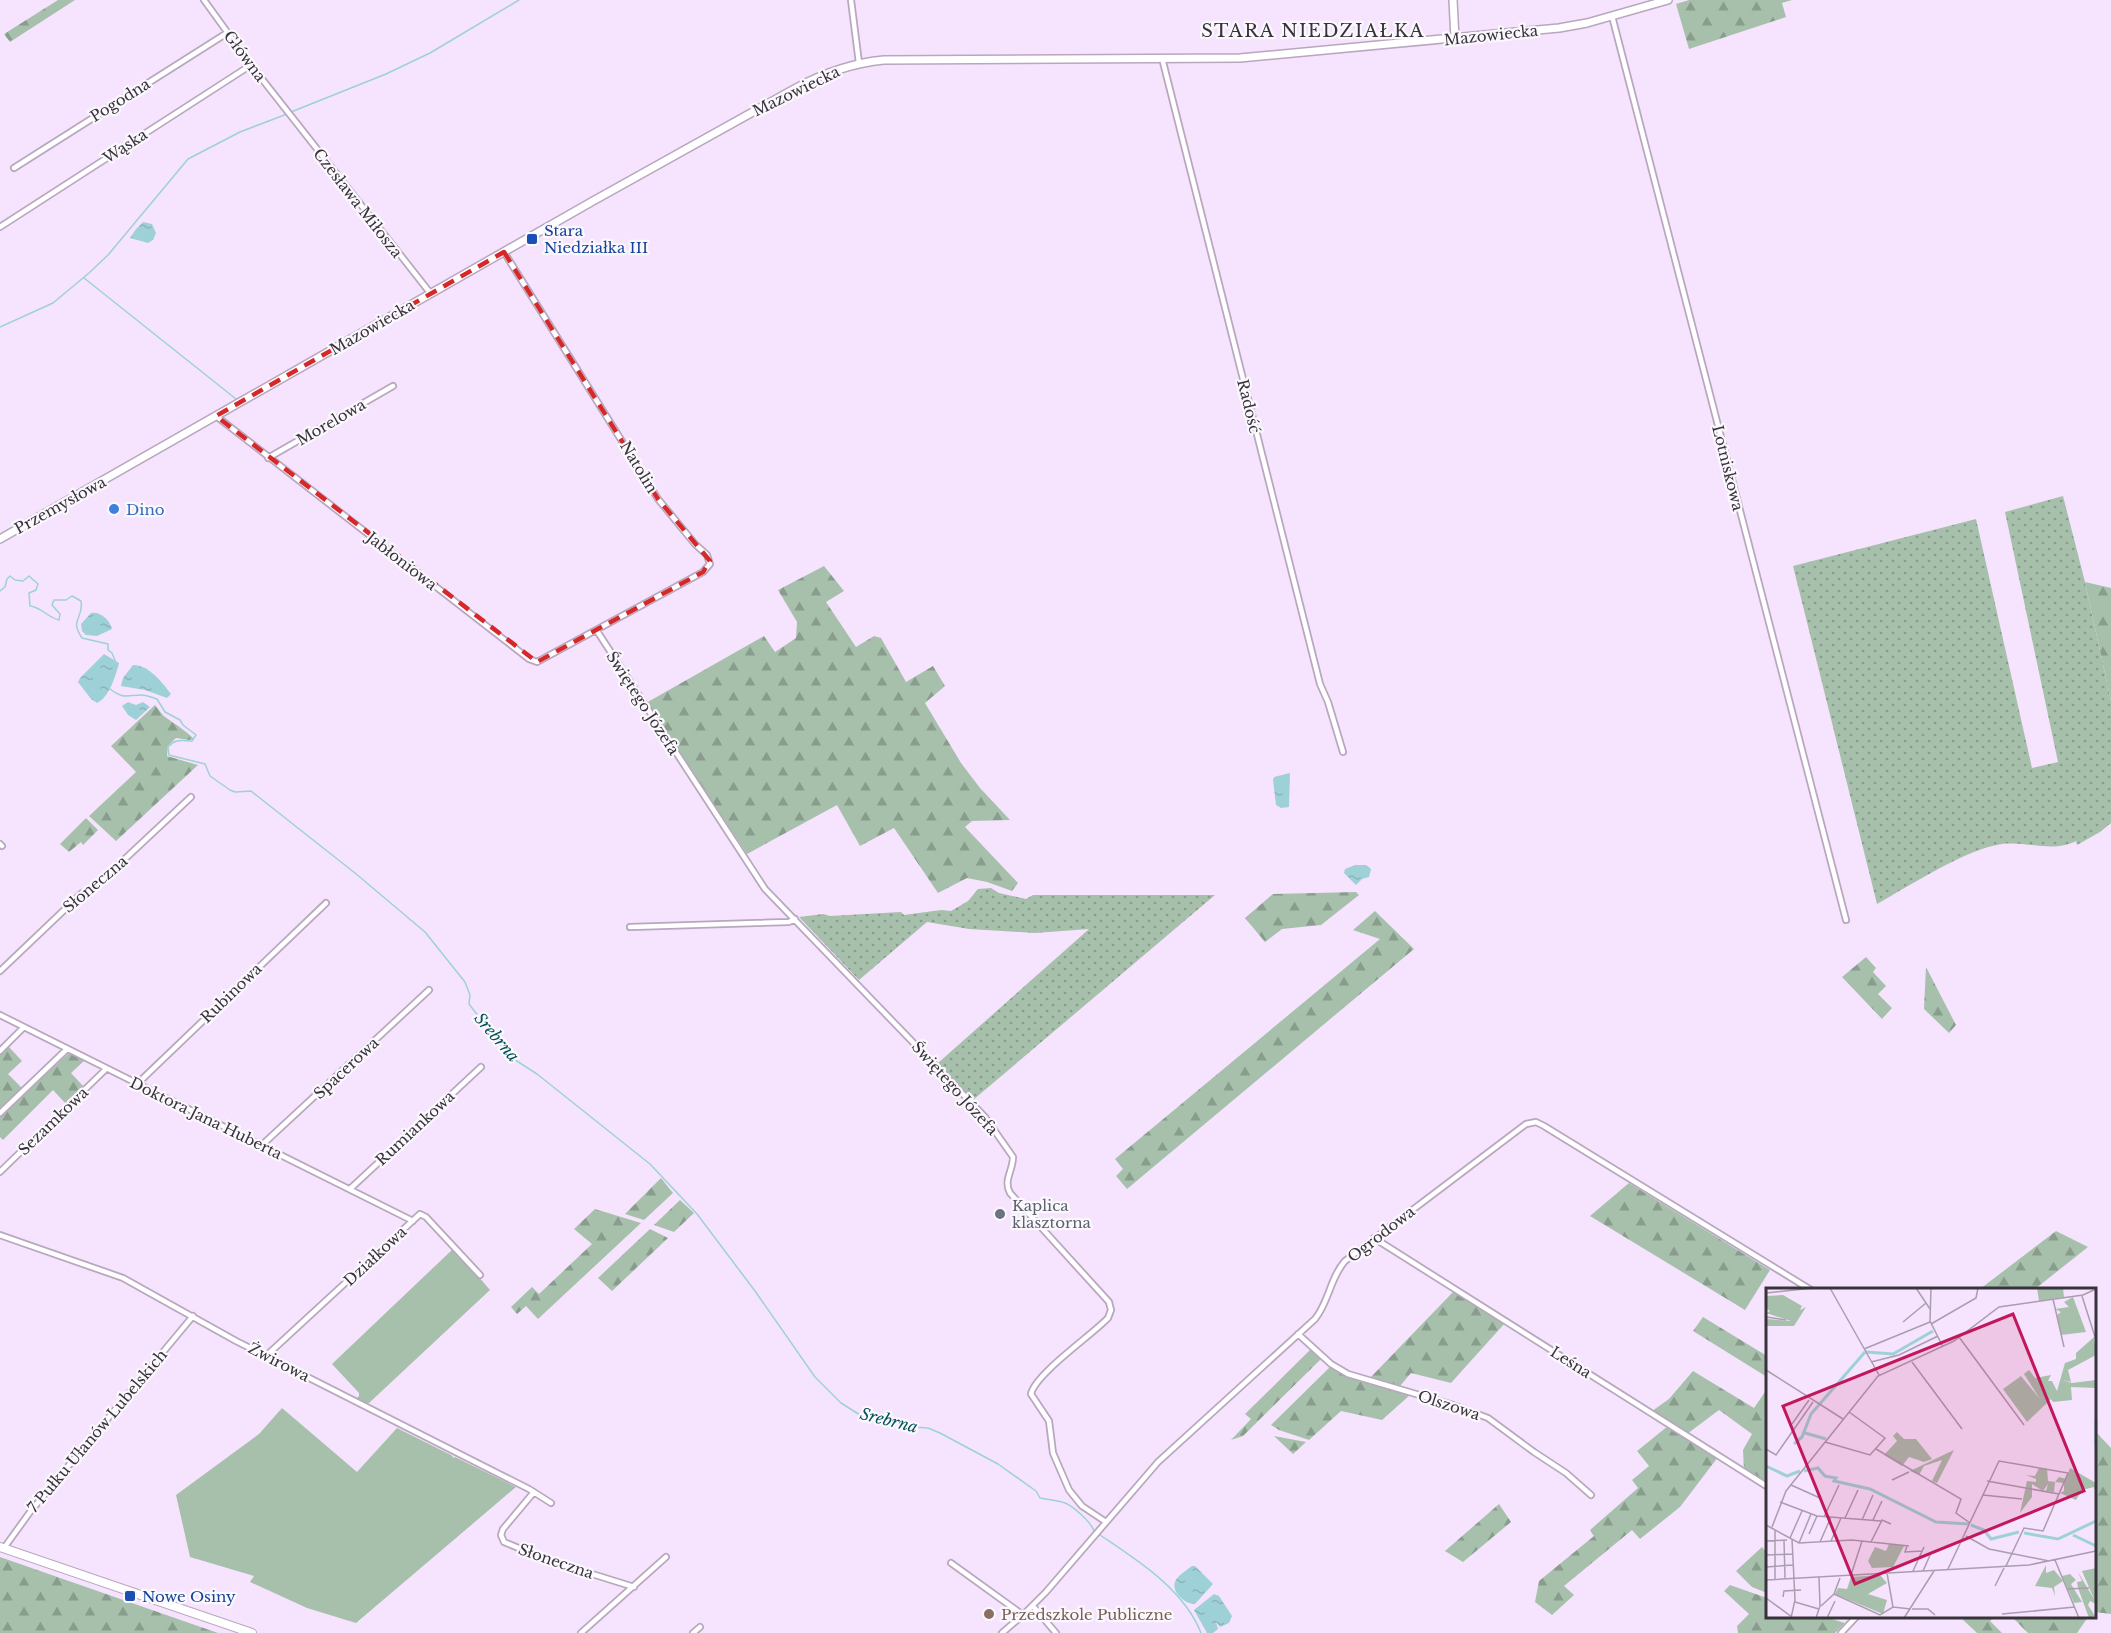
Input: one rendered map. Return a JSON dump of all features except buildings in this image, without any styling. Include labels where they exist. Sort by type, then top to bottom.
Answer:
[{"type":"main road","points":[[2,1547],[252,1633]]},
{"type":"street","name":"Główna","points":[[204,0],[288,113]]},
{"type":"street","points":[[851,0],[859,63]]},
{"type":"street","points":[[1453,0],[1455,39]]},
{"type":"street","name":"Mazowiecka","points":[[120,471],[796,87],[828,72],[859,63],[898,60],[1240,58],[1559,28],[1668,0]]},
{"type":"street","name":"Lotniskowa","points":[[1612,16],[1846,920]]},
{"type":"street","name":"Pogodna","points":[[14,168],[227,33]]},
{"type":"street","name":"Radość","points":[[1162,58],[1320,684],[1328,702],[1343,752]]},
{"type":"street","name":"Wąska","points":[[0,227],[251,65]]},
{"type":"street","name":"Czesława Miłosza","points":[[288,113],[431,294]]},
{"type":"street","name":"Natolin","points":[[504,252],[658,499],[710,561],[703,572],[597,632]]},
{"type":"street","name":"Morelowa","points":[[268,458],[393,386]]},
{"type":"street","name":"Jabłoniowa","points":[[216,416],[529,659],[537,662],[544,660],[597,632]]},
{"type":"street","name":"Przemysłowa","points":[[0,539],[120,471]]},
{"type":"street","name":"Świętego Józefa","points":[[597,632],[765,889],[985,1117],[1013,1157],[1013,1165],[1007,1181],[1010,1193],[1109,1302],[1112,1311],[1108,1318],[1051,1368],[1034,1387],[1032,1393],[1049,1421],[1053,1453],[1067,1487],[1080,1503],[1106,1522]]},
{"type":"street","name":"Słoneczna","points":[[0,971],[82,893],[96,886],[191,797]]},
{"type":"street","name":"Rubinowa","points":[[137,1083],[326,903]]},
{"type":"street","points":[[630,927],[789,922],[795,919]]},
{"type":"street","name":"Spacerowa","points":[[262,1145],[429,990]]},
{"type":"street","name":"Doktora Jana Huberta","points":[[0,1015],[413,1221]]},
{"type":"street","points":[[0,1051],[24,1027]]},
{"type":"street","points":[[0,1113],[67,1049]]},
{"type":"street","name":"Rumiankowa","points":[[350,1189],[481,1067]]},
{"type":"street","name":"Sezamkowa","points":[[0,1172],[106,1069]]},
{"type":"street","name":"Ogrodowa","points":[[1002,1633],[1033,1606],[1158,1462],[1298,1334],[1320,1311],[1338,1269],[1374,1238],[1528,1123],[1536,1122],[1807,1288]]},
{"type":"street","name":"Działkowa","points":[[266,1356],[420,1214],[426,1217],[480,1275]]},
{"type":"street","name":"Żwirowa","points":[[0,1235],[123,1278],[266,1356],[534,1492],[551,1503]]},
{"type":"street","name":"Leśna","points":[[1374,1238],[1766,1486]]},
{"type":"street","name":"7 Pułku Ułanów Lubelskich","points":[[2,1547],[193,1316]]},
{"type":"street","name":"Olszowa","points":[[1298,1334],[1331,1364],[1348,1374],[1488,1418],[1566,1473],[1591,1495]]},
{"type":"street","name":"Słoneczna","points":[[534,1492],[503,1529],[501,1535],[504,1542],[547,1560],[634,1587]]},
{"type":"street","points":[[580,1633],[666,1557]]},
{"type":"street","points":[[951,1563],[1023,1615]]},
{"type":"street","points":[[1033,1606],[1056,1633]]},
{"type":"street","points":[[1841,1633],[1856,1618]]},
{"type":"street","points":[[693,1633],[700,1627]]},
{"type":"highlighted area","points":[[504,252],[658,499],[710,561],[703,572],[537,662],[216,416]]},
{"type":"green space","points":[[58,0],[75,0],[10,42],[4,34]]},
{"type":"green space","points":[[1689,0],[1792,0],[1782,3],[1786,17],[1689,49],[1676,4]]},
{"type":"green space","points":[[2063,496],[2085,582],[2111,701],[2111,823],[2077,845],[2076,841],[2059,846],[2002,844],[1988,847],[1956,860],[1877,904],[1793,566],[1976,519],[2032,768],[2058,762],[2005,512]]},
{"type":"green space","points":[[824,566],[844,591],[826,602],[856,647],[874,636],[881,638],[906,682],[933,666],[945,686],[925,703],[961,763],[980,788],[1010,820],[972,821],[965,827],[1018,883],[1012,891],[967,878],[938,893],[894,828],[860,846],[837,805],[747,854],[646,703],[764,636],[775,652],[796,638],[797,622],[778,590]]},
{"type":"green space","points":[[2085,582],[2111,588],[2111,701]]},
{"type":"green space","points":[[155,705],[164,716],[194,739],[176,738],[168,746],[167,756],[198,765],[116,841],[89,816],[136,772],[111,746]]},
{"type":"green space","points":[[86,818],[98,830],[83,845],[81,842],[69,852],[60,844]]},
{"type":"green space","points":[[991,888],[999,893],[1026,899],[1033,895],[1215,895],[973,1100],[938,1063],[1089,929],[1035,933],[969,929],[927,922],[859,980],[799,917],[823,914],[830,916],[901,912],[904,915],[941,910],[951,911],[968,901],[978,889]]},
{"type":"green space","points":[[1356,892],[1359,895],[1321,925],[1282,929],[1265,942],[1245,918],[1273,894]]},
{"type":"green space","points":[[1375,911],[1414,949],[1127,1189],[1116,1176],[1123,1169],[1115,1159],[1380,939],[1353,930]]},
{"type":"green space","points":[[1866,957],[1876,968],[1873,972],[1886,986],[1878,994],[1892,1008],[1882,1019],[1842,977]]},
{"type":"green space","points":[[1926,967],[1956,1025],[1949,1033],[1924,1009]]},
{"type":"green space","points":[[8,1046],[22,1061],[8,1074],[22,1088],[0,1109],[0,1054]]},
{"type":"green space","points":[[69,1053],[85,1060],[71,1073],[85,1088],[67,1105],[53,1090],[3,1140],[0,1137],[0,1116]]},
{"type":"green space","points":[[661,1178],[673,1193],[644,1220],[625,1214]]},
{"type":"green space","points":[[1629,1183],[1770,1270],[1745,1310],[1590,1216]]},
{"type":"green space","points":[[680,1200],[694,1213],[674,1232],[654,1225]]},
{"type":"green space","points":[[595,1209],[641,1223],[538,1319],[526,1306],[517,1314],[511,1307],[532,1287],[539,1294],[592,1244],[574,1229]]},
{"type":"green space","points":[[650,1229],[668,1238],[612,1291],[598,1278]]},
{"type":"green space","points":[[2056,1231],[2088,1247],[2036,1288],[1981,1288]]},
{"type":"green space","points":[[454,1248],[490,1290],[369,1403],[365,1404],[356,1399],[359,1393],[332,1364]]},
{"type":"green space","points":[[1454,1291],[1505,1323],[1451,1383],[1411,1373],[1400,1386],[1369,1379]]},
{"type":"green space","points":[[1703,1317],[1766,1355],[1766,1376],[1693,1331]]},
{"type":"green space","points":[[1311,1349],[1321,1359],[1243,1436],[1231,1440],[1251,1419],[1245,1414]]},
{"type":"green space","points":[[1330,1367],[1370,1384],[1410,1395],[1382,1420],[1341,1411],[1309,1440],[1271,1425]]},
{"type":"green space","points":[[1693,1371],[1754,1408],[1766,1390],[1766,1483],[1744,1471],[1743,1450],[1752,1434],[1719,1410],[1687,1434],[1652,1411],[1669,1399]]},
{"type":"green space","points":[[282,1408],[357,1472],[397,1428],[516,1487],[356,1623],[307,1608],[250,1582],[254,1576],[190,1557],[176,1495],[259,1434]]},
{"type":"green space","points":[[1668,1426],[1718,1457],[1680,1507],[1640,1539],[1632,1530],[1564,1586],[1574,1595],[1552,1615],[1535,1602],[1539,1581],[1594,1536],[1590,1530],[1638,1488],[1632,1480],[1649,1466],[1637,1451]]},
{"type":"green space","points":[[2096,1432],[2111,1448],[2111,1614],[2096,1612]]},
{"type":"green space","points":[[1274,1436],[1306,1442],[1293,1454]]},
{"type":"green space","points":[[1499,1504],[1511,1522],[1463,1562],[1445,1551]]},
{"type":"green space","points":[[1762,1547],[1766,1552],[1766,1593],[1752,1587],[1736,1571]]},
{"type":"green space","points":[[0,1557],[218,1633],[0,1633]]},
{"type":"green space","points":[[1730,1585],[1766,1598],[1766,1618],[1828,1618],[1845,1623],[1835,1633],[1738,1633],[1737,1626],[1749,1614],[1724,1591]]},
{"type":"green space","points":[[1961,1618],[1994,1618],[1990,1621],[2002,1633],[1977,1633]]},
{"type":"green space","points":[[2013,1618],[2087,1618],[2077,1633],[2028,1633]]},
{"type":"water","points":[[143,222],[152,224],[156,233],[153,240],[148,243],[130,238]]},
{"type":"water","points":[[91,613],[98,613],[104,617],[112,629],[97,636],[86,635],[82,631],[81,624]]},
{"type":"water","points":[[104,654],[119,663],[108,691],[97,703],[78,682]]},
{"type":"water","points":[[133,665],[150,671],[171,694],[167,698],[145,690],[121,686],[123,678]]},
{"type":"water","points":[[128,702],[136,705],[143,702],[150,707],[136,720],[128,715],[122,706]]},
{"type":"water","points":[[1290,773],[1289,807],[1281,808],[1276,805],[1273,780],[1274,777]]},
{"type":"water","points":[[1355,865],[1366,865],[1371,869],[1369,877],[1362,879],[1356,885],[1344,873],[1345,869]]},
{"type":"water","points":[[1195,1566],[1213,1584],[1195,1604],[1180,1597],[1174,1586],[1178,1578]]},
{"type":"water","points":[[1214,1594],[1219,1596],[1232,1616],[1229,1623],[1220,1627],[1216,1622],[1218,1629],[1213,1633],[1207,1633],[1194,1610]]},
{"type":"waterway","points":[[291,112],[386,74],[430,53],[519,0]]},
{"type":"waterway","points":[[0,327],[53,303],[89,273],[108,255],[188,159],[240,132],[287,114]]},
{"type":"waterway","points":[[84,278],[236,399]]},
{"type":"waterway","name":"Srebrna","points":[[0,591],[5,587],[10,576],[15,580],[23,581],[29,576],[38,584],[36,590],[29,593],[30,606],[59,620],[60,614],[52,605],[54,600],[66,600],[72,596],[81,601],[81,612],[77,623],[78,632],[82,638],[108,644],[108,650],[112,653],[116,663]]},
{"type":"waterway","name":"Srebrna","points":[[109,688],[122,695],[144,695],[157,699],[165,712],[180,720],[196,735],[192,741],[179,741],[171,744],[168,747],[169,755],[205,764],[210,776],[230,790],[251,791],[425,932],[465,982],[470,995],[469,1004],[509,1056],[537,1074],[650,1164],[697,1214],[755,1291],[815,1377],[841,1403],[860,1415],[913,1427],[928,1428],[940,1433],[998,1464],[1036,1491],[1040,1498],[1068,1505],[1086,1519],[1094,1531]]},
{"type":"waterway","points":[[1100,1535],[1144,1565],[1171,1589],[1193,1617],[1201,1633]]},
{"type":"place","name":"Stara Niedziałka III","points":[[532,239]]},
{"type":"place","name":"Dino","points":[[114,509]]},
{"type":"place","name":"Kaplica klasztorna","points":[[1000,1214]]},
{"type":"place","name":"Nowe Osiny","points":[[130,1596]]},
{"type":"place","name":"Przedszkole Publiczne","points":[[989,1614]]},
{"type":"district","name":"STARA NIEDZIAŁKA","points":[[1313,31]]}]
